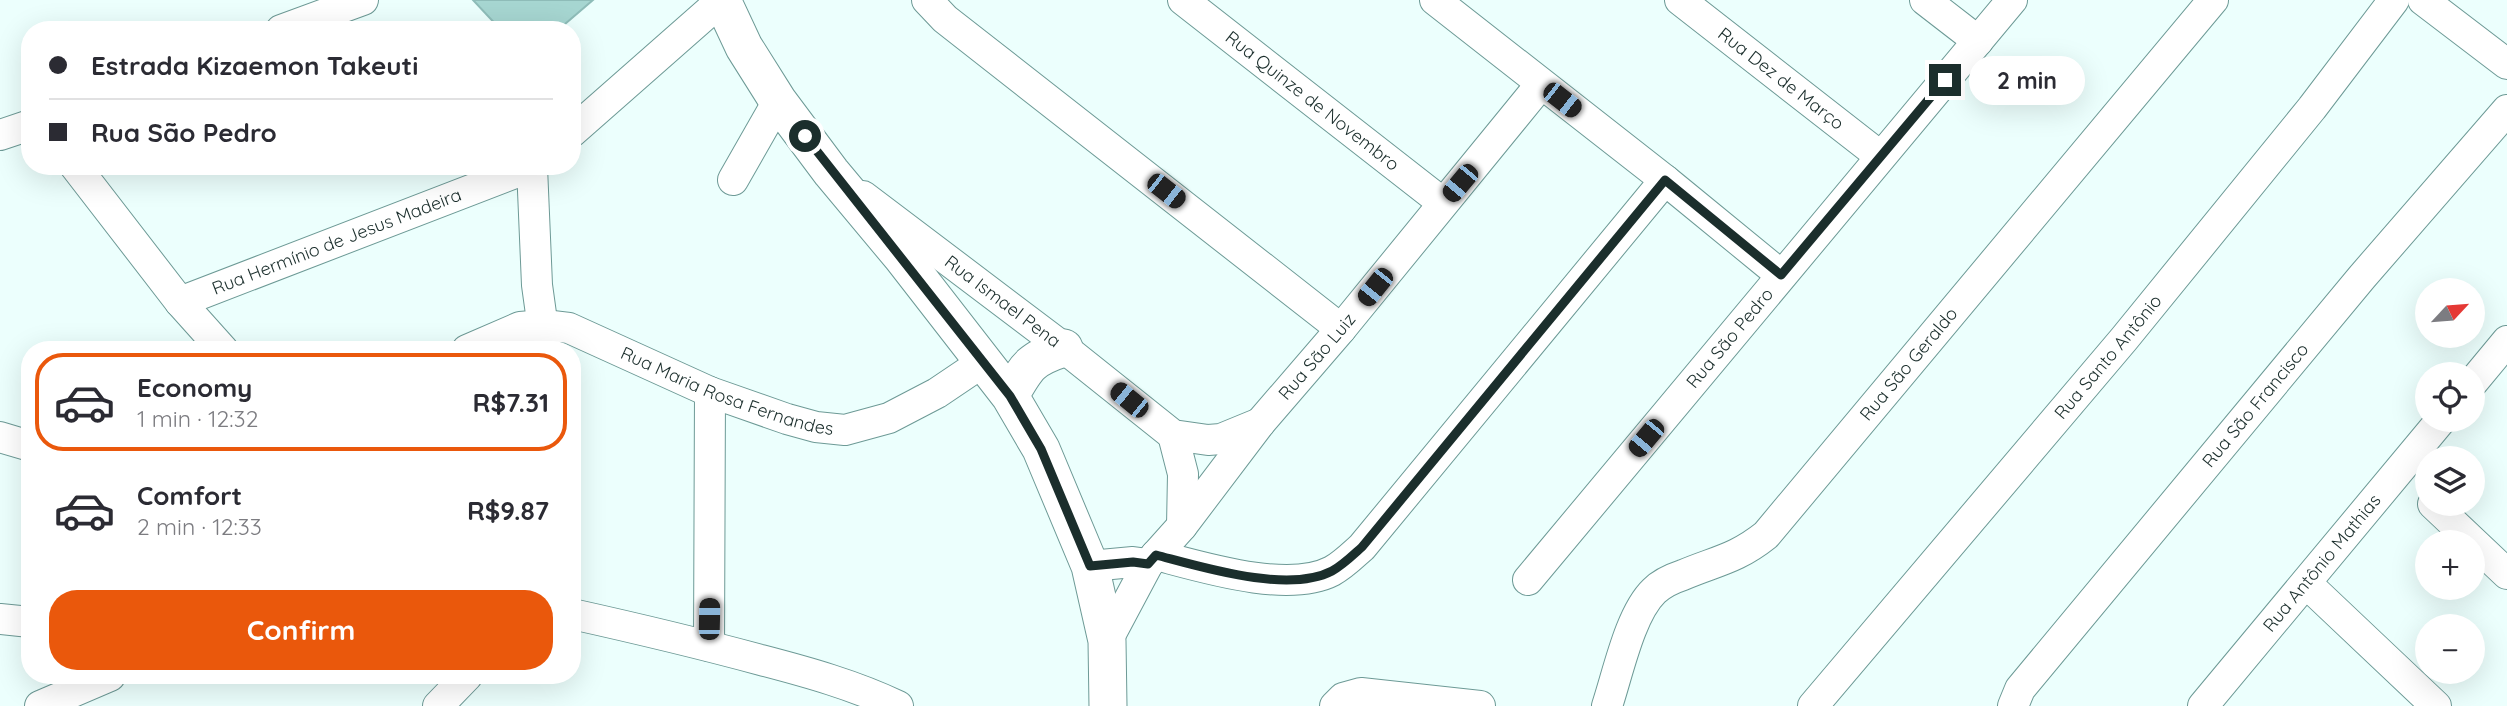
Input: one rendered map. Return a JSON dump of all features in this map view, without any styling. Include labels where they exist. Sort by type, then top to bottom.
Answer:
[{"type":"main road","points":[[722,0],[744,47],[778,101],[831,172],[902,257],[1010,396],[1041,449],[1090,566],[1107,641],[1108,706]]},
{"type":"main road","points":[[1010,396],[1027,366],[1044,355],[1064,348]]},
{"type":"street","points":[[306,21],[363,0]]},
{"type":"street","points":[[581,124],[722,0]]},
{"type":"street","points":[[927,0],[945,19],[1342,329]]},
{"type":"street","name":"Rua Quinze de Novembro","points":[[1183,0],[1443,202]]},
{"type":"street","points":[[1435,0],[1665,180],[1781,275]]},
{"type":"street","name":"Rua Dez de Março","points":[[1680,0],[1880,156]]},
{"type":"street","points":[[1925,0],[1978,41]]},
{"type":"street","name":"Rua São Pedro","points":[[1528,580],[2012,0]]},
{"type":"street","name":"Rua São Geraldo","points":[[1608,706],[1638,611],[1655,589],[1682,575],[1729,559],[1766,535],[2213,0]]},
{"type":"street","name":"Rua Santo Antônio","points":[[1814,706],[2124,339],[2312,107],[2394,0]]},
{"type":"street","points":[[2423,0],[2507,64]]},
{"type":"street","points":[[2448,0],[2507,45]]},
{"type":"street","name":"Rua São Luiz","points":[[1107,641],[1152,559],[1182,527],[1260,423],[1342,329],[1541,84]]},
{"type":"street","points":[[733,180],[778,101]]},
{"type":"street","name":"Rua São Francisco","points":[[2013,706],[2020,689],[2362,277],[2507,110]]},
{"type":"street","points":[[0,135],[21,128]]},
{"type":"street","name":"Rua Ismael Pena","points":[[831,172],[1064,348],[1173,435]]},
{"type":"street","points":[[82,175],[180,302],[215,341]]},
{"type":"street","name":"Rua Hermínio de Jesus Madeira","points":[[180,302],[511,175]]},
{"type":"street","points":[[532,175],[537,285],[545,338]]},
{"type":"street","points":[[1090,566],[1152,559],[1232,574],[1280,579],[1312,578],[1331,571],[1349,559],[1371,537],[1665,180]]},
{"type":"street","name":"Rua Maria Rosa Fernandes","points":[[488,341],[520,327],[545,338],[569,328],[710,392],[816,428],[845,430],[889,418],[937,393],[983,362]]},
{"type":"street","points":[[2485,370],[2504,352]]},
{"type":"street","points":[[709,646],[710,392]]},
{"type":"street","points":[[1182,527],[1183,474],[1173,435],[1221,439],[1260,423]]},
{"type":"street","name":"Rua Antônio Mathias","points":[[2208,704],[2431,432]]},
{"type":"street","points":[[0,437],[21,443]]},
{"type":"street","points":[[2398,471],[2415,487]]},
{"type":"street","points":[[2446,516],[2507,574]]},
{"type":"street","points":[[2306,583],[2436,706]]},
{"type":"street","points":[[581,616],[809,673],[876,695],[898,706]]},
{"type":"street","points":[[0,619],[21,621]]},
{"type":"street","points":[[40,706],[91,684]]},
{"type":"street","points":[[438,706],[459,684]]},
{"type":"street","points":[[1335,706],[1343,698],[1361,694],[1480,706]]},
{"type":"building","points":[[473,0],[593,0],[568,21],[493,21]]},
{"type":"route","points":[[805,136],[1010,396],[1041,449],[1090,566],[1133,562],[1148,564],[1156,555],[1232,574],[1280,579],[1312,578],[1331,571],[1362,547],[1665,180],[1781,275],[1945,80]]}]
